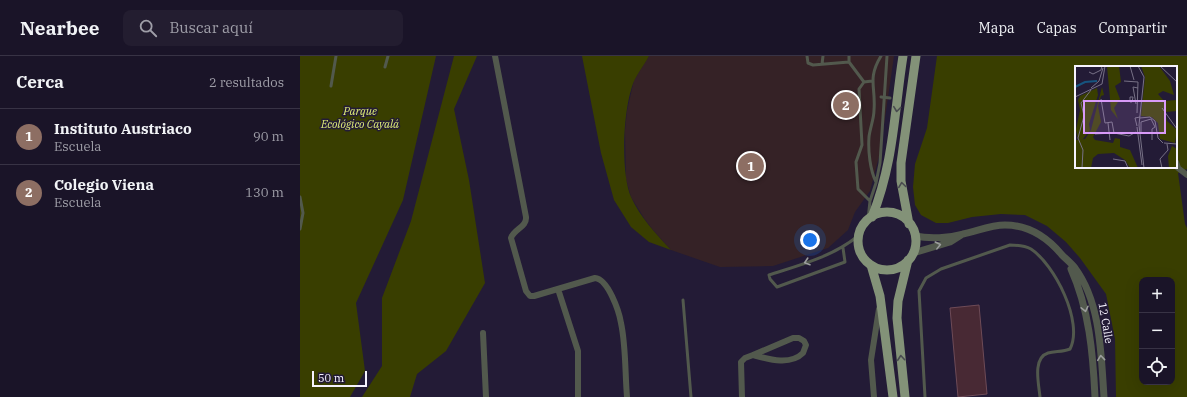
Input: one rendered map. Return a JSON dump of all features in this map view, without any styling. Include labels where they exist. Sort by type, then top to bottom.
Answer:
[{"type":"main road","points":[[904,56],[892,151],[882,191],[870,218],[861,228],[858,236],[860,251],[864,259],[871,265],[880,269],[890,269],[900,266],[910,256]]},
{"type":"main road","points":[[905,397],[897,318],[898,300],[910,256],[915,246],[915,236],[909,224],[901,181],[901,163],[916,56]]},
{"type":"main road","points":[[870,218],[885,213],[894,214],[902,217],[909,224]]},
{"type":"main road","points":[[871,265],[880,296],[893,397]]},
{"type":"street","points":[[495,56],[526,221],[512,234],[511,243],[527,294],[534,296],[595,278],[599,278],[607,285],[621,323],[627,397]]},
{"type":"street","points":[[1177,165],[1178,168],[1187,175]]},
{"type":"street","name":"12 Calle","points":[[915,236],[934,238],[962,235],[998,225],[1022,227],[1045,237],[1080,276],[1092,305],[1101,362],[1104,397]]},
{"type":"street","name":"12 Calle","points":[[910,256],[950,242],[962,235]]},
{"type":"street","name":"12 Calle","points":[[1066,260],[1077,284],[1085,308],[1091,346],[1095,397]]},
{"type":"street","points":[[558,289],[578,350],[578,397]]},
{"type":"street","points":[[870,397],[874,394],[871,360],[880,296]]},
{"type":"street","points":[[482,333],[486,397]]},
{"type":"street","points":[[742,397],[741,362],[745,358],[752,355],[793,338],[799,338],[804,341],[806,345],[804,353],[794,359],[779,360],[752,355]]},
{"type":"lane","points":[[331,86],[336,56]]},
{"type":"lane","points":[[385,67],[388,56]]},
{"type":"lane","points":[[807,56],[808,63],[813,65],[850,62]]},
{"type":"lane","points":[[822,64],[824,56]]},
{"type":"lane","points":[[849,56],[850,62],[864,82]]},
{"type":"lane","points":[[876,183],[872,175],[869,138],[875,109],[872,81],[875,66],[881,56]]},
{"type":"lane","points":[[870,218],[870,202],[876,183],[884,118],[887,56]]},
{"type":"lane","points":[[873,94],[890,98],[894,94],[896,79],[902,68]]},
{"type":"lane","points":[[870,202],[858,189],[856,162],[862,145],[859,89],[864,82],[872,81]]},
{"type":"lane","points":[[300,197],[303,213],[300,229]]},
{"type":"lane","points":[[844,248],[845,262],[777,287],[770,279],[769,275],[815,260],[844,248],[858,236]]},
{"type":"lane","points":[[925,397],[919,291],[926,278],[941,268],[1010,245],[1020,245],[1030,248],[1050,267],[1064,293],[1074,330],[1073,344],[1070,348],[1043,356],[1038,369],[1040,397]]},
{"type":"lane","points":[[683,300],[692,397]]},
{"type":"shaded area","points":[[649,56],[894,56],[880,153],[870,191],[855,212],[848,230],[828,248],[773,266],[720,267],[671,250],[644,218],[631,197],[626,179],[625,131],[627,111],[634,80]]},
{"type":"green space","name":"Parque Ecológico Cayalá","points":[[300,56],[436,56],[403,200],[356,303],[365,371],[350,397],[300,397]]},
{"type":"green space","points":[[454,56],[477,56],[454,109],[469,180],[485,283],[446,351],[417,374],[410,397],[362,397],[382,366],[382,298],[411,221]]},
{"type":"green space","points":[[582,56],[649,56],[635,79],[628,104],[624,138],[625,171],[631,197],[639,211],[671,250],[649,242],[631,227],[614,200],[601,153]]},
{"type":"green space","points":[[937,56],[1187,56],[1187,169],[1178,173],[1185,224],[1187,228],[1187,397],[1116,397],[1115,339],[1106,294],[1080,258],[1066,242],[1047,226],[1025,215],[1001,214],[972,217],[948,223],[936,223],[921,215],[915,205],[913,187],[915,164],[927,128]]},
{"type":"building","points":[[979,305],[987,394],[958,397],[950,308]]},
{"type":"place","name":"Colegio Viena","points":[[846,105]]},
{"type":"place","name":"Instituto Austriaco","points":[[751,166]]}]
